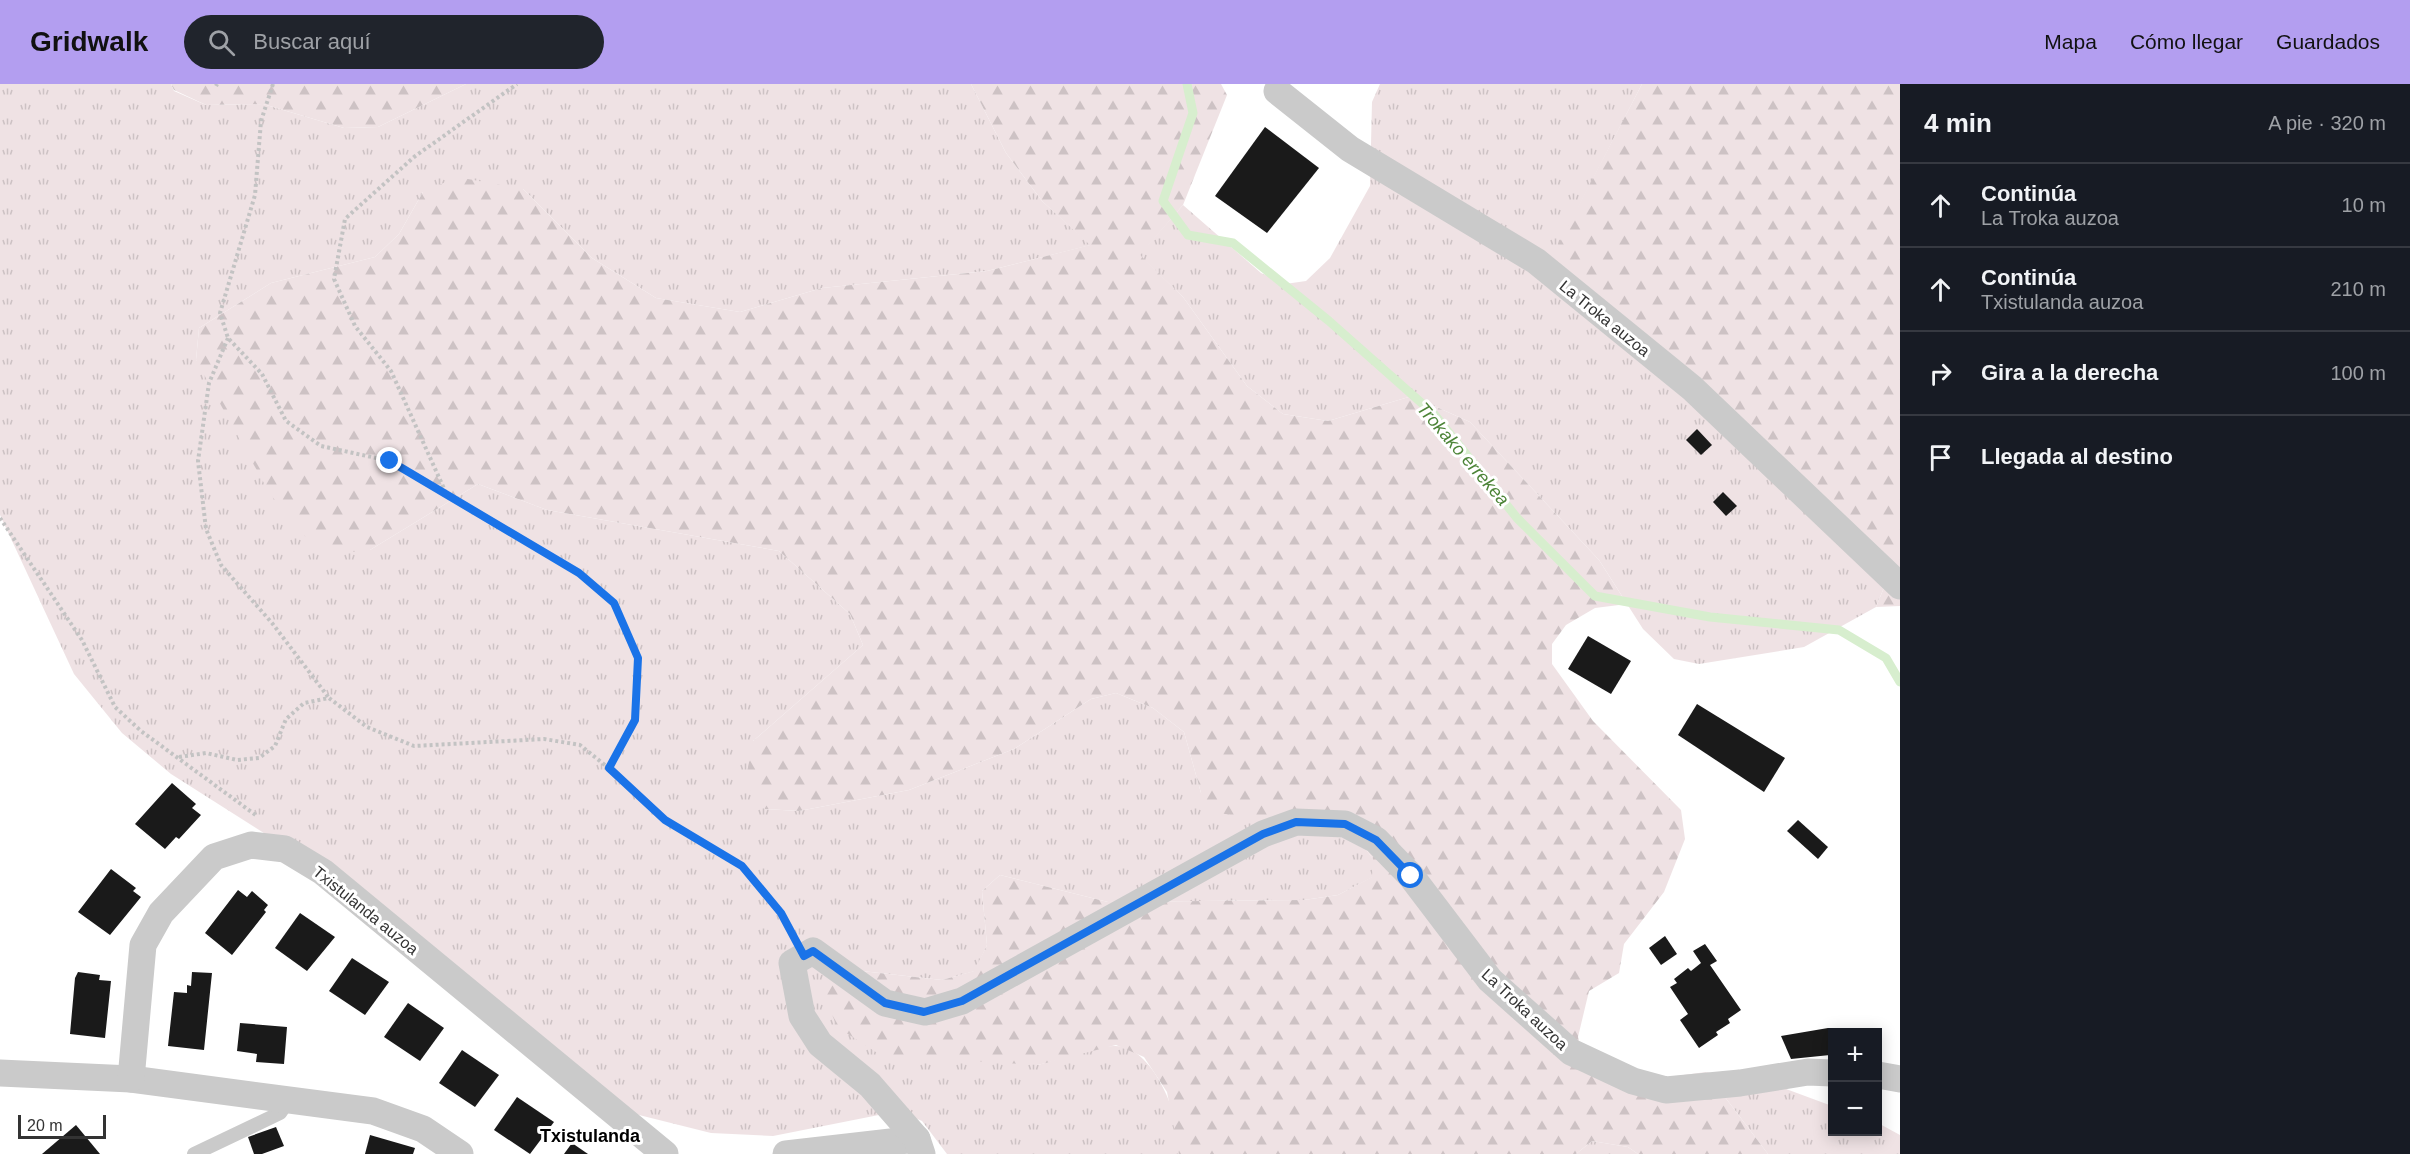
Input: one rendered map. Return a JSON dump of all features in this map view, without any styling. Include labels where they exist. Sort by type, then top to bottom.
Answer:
[{"type":"street","name":"La Troka auzoa","points":[[1277,91],[1350,149],[1536,261],[1692,388],[1900,586]]},
{"type":"street","name":"La Troka auzoa","points":[[804,956],[813,951],[885,1003],[924,1012],[962,1001],[1263,834],[1296,822],[1345,824],[1376,840],[1411,876],[1490,980],[1571,1052],[1633,1081],[1665,1090],[1740,1083],[1808,1072],[1828,1073]]},
{"type":"street","name":"Txistulanda auzoa","points":[[131,1079],[143,945],[161,913],[214,857],[251,845],[285,849],[323,872],[665,1154]]},
{"type":"street","points":[[804,956],[792,963],[802,1016],[820,1044],[870,1085],[920,1146]]},
{"type":"street","points":[[0,1073],[131,1079],[373,1111],[423,1129],[460,1154]]},
{"type":"street","points":[[1882,1076],[1900,1079]]},
{"type":"street","points":[[786,1154],[920,1146]]},
{"type":"lane","points":[[194,1154],[280,1113],[289,1100]]},
{"type":"path","points":[[273,84],[261,121],[255,195],[220,313],[228,338],[262,374],[286,421],[321,446],[390,461],[579,573],[614,603],[638,658],[635,720],[609,768]]},
{"type":"path","points":[[447,494],[391,371],[355,326],[334,279],[345,219],[414,157],[517,84]]},
{"type":"path","points":[[228,338],[209,383],[198,460],[206,529],[221,565],[272,623],[329,698],[368,727],[414,746],[544,739],[580,746],[609,768],[665,820],[742,866],[781,913],[804,956]]},
{"type":"path","points":[[0,518],[82,640],[114,707],[141,731],[266,823],[270,848]]},
{"type":"path","points":[[179,758],[206,753],[237,760],[259,758],[275,746],[286,719],[304,703],[329,698]]},
{"type":"green space","points":[[0,84],[171,84],[174,91],[206,105],[263,104],[344,128],[378,127],[466,84],[971,84],[1006,153],[1042,201],[1091,245],[987,271],[822,288],[740,312],[656,298],[592,258],[523,189],[423,192],[399,234],[375,257],[271,283],[199,328],[196,360],[370,550],[478,484],[547,510],[779,551],[850,614],[863,645],[753,741],[765,809],[799,811],[909,790],[1014,749],[1091,699],[1116,693],[1153,708],[1184,732],[1201,793],[1359,840],[1373,859],[1373,877],[1338,895],[1304,900],[1108,902],[1000,875],[982,891],[987,945],[975,971],[942,980],[844,969],[1038,1065],[1105,1047],[1128,1049],[1142,1058],[1163,1087],[1176,1123],[1179,1154],[947,1154],[922,1121],[899,1111],[773,1136],[711,1133],[623,1111],[327,873],[171,774],[122,733],[74,674],[0,515]]},
{"type":"green space","points":[[171,84],[466,84],[378,127],[344,128],[263,104],[206,105],[174,90]]},
{"type":"green space","points":[[971,84],[1221,84],[1227,95],[1183,205],[1140,255],[1183,297],[1247,386],[1283,414],[1328,421],[1412,396],[1470,422],[1599,560],[1627,604],[1595,608],[1566,625],[1552,644],[1552,664],[1593,721],[1681,810],[1685,839],[1664,892],[1624,944],[1619,973],[1589,991],[1578,1037],[1583,1059],[1617,1084],[1706,1072],[1768,1154],[1638,1154],[1628,1147],[1592,1141],[1576,1154],[1179,1154],[1167,1092],[1144,1057],[1116,1045],[1038,1065],[882,1056],[837,1027],[822,989],[844,969],[942,980],[974,971],[987,945],[982,891],[1000,875],[1108,902],[1304,900],[1338,895],[1372,877],[1373,859],[1359,840],[1215,812],[1201,793],[1184,732],[1153,708],[1116,693],[1091,699],[1014,749],[909,790],[799,811],[765,809],[745,783],[753,741],[863,645],[850,614],[779,551],[547,510],[478,484],[370,550],[335,554],[303,535],[270,494],[196,360],[199,328],[271,283],[375,257],[399,234],[423,192],[457,177],[523,189],[592,258],[656,298],[740,312],[822,288],[987,271],[1090,245],[1042,201],[1006,153]]},
{"type":"green space","points":[[1380,84],[1642,84],[1549,264],[1890,573],[1876,607],[1804,647],[1699,664],[1674,659],[1643,629],[1599,560],[1470,422],[1412,396],[1328,421],[1283,414],[1247,386],[1183,297],[1139,255],[1183,205],[1261,273],[1285,284],[1306,281],[1330,258],[1370,186],[1372,102]]},
{"type":"green space","points":[[1642,84],[1900,84],[1900,606],[1876,607],[1890,573],[1548,264]]},
{"type":"green space","points":[[1706,1072],[1778,1086],[1828,1105],[1828,1136],[1882,1136],[1882,1125],[1900,1135],[1900,1154],[1768,1154]]},
{"type":"green space","points":[[1592,1141],[1628,1147],[1638,1154],[1576,1154]]},
{"type":"building","points":[[1265,127],[1319,168],[1267,233],[1215,196]]},
{"type":"building","points":[[1697,429],[1712,445],[1701,455],[1686,440]]},
{"type":"building","points":[[1723,492],[1737,506],[1726,516],[1713,502]]},
{"type":"building","points":[[1588,636],[1631,661],[1611,694],[1568,669]]},
{"type":"building","points":[[1697,704],[1785,758],[1764,792],[1678,735]]},
{"type":"building","points":[[172,783],[196,804],[192,808],[201,815],[179,839],[176,837],[165,849],[135,824]]},
{"type":"building","points":[[1798,820],[1828,847],[1818,859],[1787,831]]},
{"type":"building","points":[[111,869],[136,888],[133,891],[141,897],[110,935],[78,912]]},
{"type":"building","points":[[238,890],[247,897],[252,891],[268,905],[264,910],[266,912],[232,955],[205,933]]},
{"type":"building","points":[[300,913],[335,937],[307,971],[275,948]]},
{"type":"building","points":[[1665,936],[1677,954],[1661,965],[1649,948]]},
{"type":"building","points":[[1705,944],[1717,961],[1710,965],[1741,1010],[1728,1019],[1730,1023],[1716,1032],[1718,1035],[1699,1048],[1680,1020],[1688,1014],[1670,987],[1677,983],[1674,979],[1688,968],[1691,971],[1701,963],[1693,951]]},
{"type":"building","points":[[352,958],[389,982],[365,1015],[329,991]]},
{"type":"building","points":[[78,972],[100,975],[99,980],[111,981],[105,1038],[70,1034],[75,978]]},
{"type":"building","points":[[192,972],[212,973],[204,1050],[168,1046],[174,992],[187,993],[187,985],[191,986]]},
{"type":"building","points":[[408,1003],[444,1028],[420,1061],[384,1037]]},
{"type":"building","points":[[240,1023],[287,1027],[284,1064],[256,1062],[257,1054],[237,1051]]},
{"type":"building","points":[[1828,1028],[1828,1055],[1791,1059],[1781,1036]]},
{"type":"building","points":[[462,1050],[499,1075],[475,1107],[439,1083]]},
{"type":"building","points":[[517,1097],[554,1122],[530,1154],[494,1130]]},
{"type":"building","points":[[76,1125],[100,1154],[42,1154]]},
{"type":"building","points":[[276,1127],[284,1146],[262,1154],[254,1154],[248,1137]]},
{"type":"building","points":[[370,1135],[415,1148],[413,1154],[365,1154]]},
{"type":"building","points":[[572,1143],[588,1154],[564,1154]]},
{"type":"waterway","name":"Trokako errekea","points":[[1187,84],[1193,113],[1163,201],[1188,235],[1233,243],[1329,321],[1434,414],[1517,518],[1595,596],[1710,617],[1839,630],[1886,658],[1900,682]]},
{"type":"district","name":"Txistulanda","points":[[590,1136]]},
{"type":"route","points":[[390,461],[505,527],[579,573],[614,603],[638,658],[635,720],[609,768],[665,820],[742,866],[781,913],[804,956],[813,951],[885,1003],[924,1012],[962,1001],[1263,834],[1296,822],[1345,824],[1376,840],[1411,876]]}]
